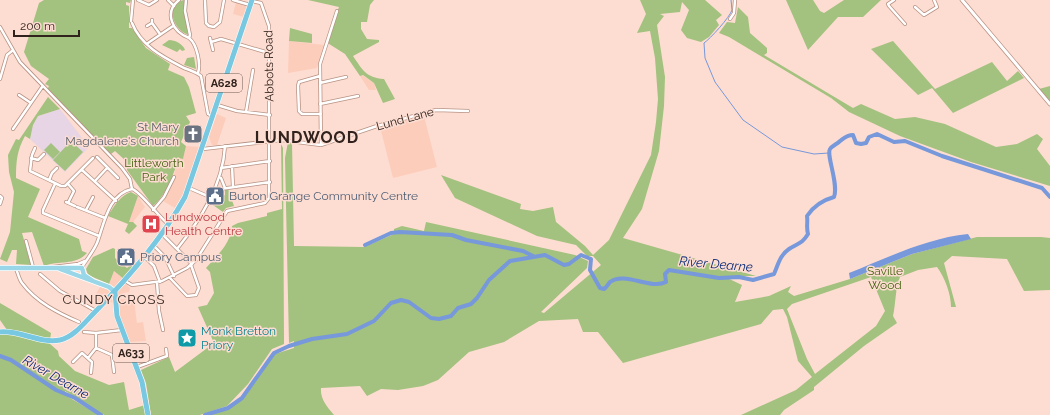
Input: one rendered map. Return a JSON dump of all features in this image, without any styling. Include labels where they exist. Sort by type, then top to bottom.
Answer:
[{"type":"highway","name":"A628","points":[[0,332],[14,333],[49,341],[61,340],[71,335],[125,281],[168,224],[189,188],[251,2]]},
{"type":"highway","name":"A633","points":[[115,292],[117,316],[144,389],[148,415]]},
{"type":"main road","points":[[0,265],[15,268]]},
{"type":"main road","points":[[0,268],[82,268],[84,275],[93,282]]},
{"type":"main road","points":[[58,268],[109,288],[115,292]]},
{"type":"street","points":[[133,0],[131,22],[140,39],[148,43],[152,49],[167,59],[198,73],[201,76],[208,114],[213,117]]},
{"type":"street","points":[[138,0],[149,5],[157,0]]},
{"type":"street","points":[[168,0],[174,6]]},
{"type":"street","points":[[179,0],[174,6],[171,15],[173,26],[181,34],[189,38],[193,43],[200,68],[198,73]]},
{"type":"street","points":[[186,0],[185,11],[190,35],[189,38]]},
{"type":"street","points":[[205,0],[206,23],[209,26],[214,27],[220,22],[224,0]]},
{"type":"street","points":[[233,0],[251,2]]},
{"type":"street","points":[[730,19],[734,14],[735,0]]},
{"type":"street","points":[[894,0],[888,4],[905,24]]},
{"type":"street","points":[[915,7],[924,15],[928,14],[937,7],[934,0]]},
{"type":"street","points":[[962,0],[1050,104]]},
{"type":"street","name":"Abbots Road","points":[[192,264],[227,210],[261,205],[268,201],[270,194],[269,53],[267,16],[261,3],[251,2]]},
{"type":"street","points":[[321,145],[320,64],[336,11]]},
{"type":"street","points":[[147,26],[152,22],[160,34]]},
{"type":"street","points":[[148,43],[173,26]]},
{"type":"street","points":[[0,27],[17,59],[42,87],[122,168],[130,179],[132,189]]},
{"type":"street","points":[[210,38],[213,50]]},
{"type":"street","points":[[211,42],[221,39],[237,45],[269,53]]},
{"type":"street","points":[[0,79],[1,70],[7,55],[12,51]]},
{"type":"street","points":[[246,112],[253,70]]},
{"type":"street","points":[[320,76],[299,82],[298,86],[299,111],[302,114],[321,114]]},
{"type":"street","points":[[320,83],[346,77]]},
{"type":"street","points":[[14,129],[42,87]]},
{"type":"street","points":[[19,95],[30,103]]},
{"type":"street","points":[[320,104],[358,96]]},
{"type":"street","points":[[217,105],[246,112],[270,115]]},
{"type":"street","name":"Lund Lane","points":[[202,149],[270,140],[289,140],[321,145],[377,126],[436,110],[468,111]]},
{"type":"street","points":[[177,249],[191,230],[210,197],[221,168],[225,146]]},
{"type":"street","points":[[35,148],[31,158],[30,172],[63,186],[68,184],[93,158]]},
{"type":"street","points":[[31,158],[38,160],[44,154]]},
{"type":"street","points":[[97,157],[118,178]]},
{"type":"street","points":[[221,168],[270,161]]},
{"type":"street","points":[[232,166],[233,187]]},
{"type":"street","points":[[49,180],[57,168]]},
{"type":"street","points":[[95,181],[107,168]]},
{"type":"street","points":[[82,170],[116,201]]},
{"type":"street","points":[[153,210],[164,197],[174,177]]},
{"type":"street","points":[[221,178],[225,188]]},
{"type":"street","points":[[213,190],[270,182]]},
{"type":"street","points":[[56,184],[43,210],[43,213],[99,236]]},
{"type":"street","points":[[68,184],[74,191],[78,192]]},
{"type":"street","points":[[189,188],[210,197]]},
{"type":"street","points":[[82,268],[90,257],[105,218],[116,201],[125,192],[132,189],[139,192],[153,210],[168,224]]},
{"type":"street","points":[[74,191],[67,202],[105,218]]},
{"type":"street","points":[[0,196],[2,198],[0,204]]},
{"type":"street","points":[[86,210],[93,197]]},
{"type":"street","points":[[163,235],[192,264],[199,288],[196,295],[187,296],[170,278]]},
{"type":"street","points":[[26,241],[33,268]]},
{"type":"street","points":[[152,245],[165,257],[174,276]]},
{"type":"street","points":[[144,256],[154,266],[159,282],[159,311],[163,330]]},
{"type":"street","points":[[48,268],[81,264],[90,257]]},
{"type":"street","points":[[125,281],[132,285],[159,282],[174,276],[192,264]]},
{"type":"street","points":[[15,268],[22,282],[39,300],[56,312],[79,322]]},
{"type":"street","points":[[40,274],[60,291],[96,311]]},
{"type":"street","points":[[84,332],[96,333],[122,330]]},
{"type":"street","points":[[88,358],[96,348],[96,333]]},
{"type":"street","points":[[96,348],[109,351],[112,355],[114,372]]},
{"type":"street","points":[[137,368],[167,356],[166,349]]},
{"type":"street","points":[[73,362],[81,352],[92,362],[91,373]]},
{"type":"shaded area","points":[[236,2],[247,6],[244,17],[233,14]]},
{"type":"shaded area","points":[[289,41],[325,45],[317,68],[288,73]]},
{"type":"shaded area","points":[[362,75],[374,83],[376,90],[369,90],[360,76]]},
{"type":"shaded area","points":[[60,109],[89,147],[65,172],[30,139],[33,125],[38,116]]},
{"type":"shaded area","points":[[217,114],[226,118],[217,145],[212,145],[209,137]]},
{"type":"shaded area","points":[[424,116],[437,167],[393,178],[380,127]]},
{"type":"shaded area","points":[[186,146],[200,147],[186,189],[175,208],[163,201],[176,177],[174,175],[179,157],[183,159]]},
{"type":"shaded area","points":[[138,196],[145,207],[133,222],[129,222]]},
{"type":"shaded area","points":[[114,271],[124,279],[123,282],[130,288],[129,292],[123,293],[121,299],[134,300],[137,323],[143,322],[146,341],[130,342],[121,322],[119,305],[105,300],[99,305],[93,299],[100,287],[107,289]]},
{"type":"green space","name":"Littleworth Park","points":[[44,0],[131,0],[130,3],[126,2],[126,5],[129,6],[129,28],[132,28],[146,48],[170,64],[168,70],[184,77],[189,87],[196,113],[186,116],[190,122],[181,142],[186,146],[183,159],[179,158],[166,190],[153,206],[127,170],[127,162],[115,151],[111,154],[47,90],[49,86],[45,84],[49,79],[31,66],[24,52],[39,3]]},
{"type":"green space","points":[[184,0],[188,35],[178,28],[173,17],[174,6],[178,2]]},
{"type":"green space","points":[[308,0],[374,0],[370,5],[367,22],[361,22],[361,29],[367,39],[379,40],[379,42],[353,56],[362,69],[369,75],[384,79],[395,99],[383,103],[374,83],[363,75],[360,76],[345,54],[326,42],[339,7]]},
{"type":"green space","name":"Saville Wood","points":[[640,0],[705,0],[722,15],[716,20],[719,25],[709,37],[701,42],[687,38],[681,30],[689,10],[682,2],[680,12],[660,14],[664,16],[657,25],[665,77],[664,106],[659,151],[642,209],[623,238],[756,276],[723,276],[742,285],[735,302],[769,296],[791,286],[788,292],[794,296],[850,279],[912,254],[977,237],[1050,238],[1050,290],[1024,291],[1007,259],[952,256],[944,263],[956,307],[951,307],[947,286],[937,267],[918,270],[900,277],[897,286],[893,316],[897,323],[864,346],[814,387],[814,390],[784,410],[780,415],[741,415],[796,390],[812,377],[798,361],[787,317],[783,309],[773,310],[761,324],[623,363],[598,332],[583,332],[578,319],[539,321],[504,342],[469,352],[438,380],[423,386],[398,390],[381,389],[367,396],[360,386],[321,388],[323,399],[334,415],[208,415],[228,408],[243,399],[275,354],[294,348],[294,341],[289,343],[285,158],[288,142],[292,143],[294,246],[364,247],[394,234],[394,229],[402,226],[424,231],[426,222],[575,255],[588,261],[587,268],[541,312],[544,313],[601,265],[593,256],[587,256],[576,245],[537,236],[455,198],[441,175],[521,204],[520,209],[533,211],[553,207],[556,222],[585,246],[593,255],[609,240],[651,155],[658,99],[655,58],[650,31],[637,33],[646,14]],"holes":[[[871,277],[885,311],[876,326],[815,374],[807,359],[787,309],[792,304]]]},
{"type":"green space","points":[[786,0],[813,0],[820,11],[824,13],[844,0],[881,0],[863,17],[838,17],[808,50]]},
{"type":"green space","points":[[738,7],[748,17],[750,33],[767,48],[767,53],[764,55],[853,108],[861,104],[895,119],[915,117],[945,124],[996,147],[1017,144],[1037,134],[1043,139],[1037,149],[1050,166],[1050,186],[971,162],[900,136],[849,112],[831,98],[729,37],[719,33],[727,22],[735,23]]},
{"type":"green space","points":[[290,28],[312,34],[312,43],[289,41]]},
{"type":"green space","points":[[169,40],[178,43],[185,50],[182,51],[180,49],[177,52],[162,45]]},
{"type":"green space","points":[[893,41],[935,89],[992,62],[1007,81],[1018,71],[1024,78],[953,113],[932,88],[918,95],[871,49]]},
{"type":"green space","points":[[194,57],[196,69],[184,65],[187,58]]},
{"type":"green space","points":[[1050,86],[1050,101],[1039,89]]},
{"type":"green space","points":[[48,97],[60,109],[38,116],[33,125],[30,139],[25,136],[20,146],[16,167],[16,178],[40,189],[28,217],[79,239],[82,251],[87,253],[77,260],[44,266],[32,232],[22,233],[31,265],[16,264],[17,250],[12,250],[7,262],[0,259],[10,232],[14,192],[9,172],[8,155],[16,139],[19,140]]},
{"type":"green space","points":[[71,141],[83,152],[65,171],[53,160]]},
{"type":"green space","points":[[51,143],[60,152],[53,159],[44,150]]},
{"type":"green space","points":[[281,144],[283,148],[284,344],[272,349],[248,384],[227,406],[200,415],[151,415],[146,383],[141,370],[169,357],[175,372],[214,343],[198,307],[207,305],[214,293],[210,272],[206,268],[226,244],[232,226],[238,223],[267,216],[267,213],[282,209]]},
{"type":"green space","points":[[228,189],[234,206],[226,208],[223,212],[210,203],[212,198],[215,200],[218,197],[225,195],[225,190]]},
{"type":"green space","points":[[131,192],[138,196],[129,222],[133,222],[137,226],[129,234],[125,231],[128,224],[108,216],[115,205]]},
{"type":"green space","points":[[113,248],[115,249],[115,258],[127,268],[133,263],[135,264],[124,279],[114,271],[109,284],[88,275],[86,269],[93,257]]},
{"type":"green space","points":[[0,303],[51,333],[50,340],[7,330],[0,320]]},
{"type":"green space","points":[[0,334],[9,334],[49,343],[58,351],[59,356],[75,371],[109,385],[124,382],[129,410],[145,405],[146,415],[104,415],[65,391],[65,395],[99,415],[0,415]]},
{"type":"water","points":[[968,234],[971,239],[912,254],[850,279],[849,273],[907,249],[953,236]]},
{"type":"waterway","points":[[731,0],[732,10],[728,18],[704,43],[705,58],[715,82],[743,120],[782,147],[814,154],[829,153]]},
{"type":"waterway","name":"River Dearne","points":[[205,415],[228,408],[242,398],[274,353],[289,346],[312,339],[347,334],[374,321],[391,303],[401,300],[409,302],[431,318],[439,319],[451,316],[458,308],[471,304],[489,280],[510,261],[545,255],[564,265],[569,264],[581,255],[591,259],[590,270],[600,288],[604,289],[610,282],[623,278],[660,284],[666,282],[665,274],[669,270],[719,278],[739,277],[753,280],[774,274],[783,254],[802,242],[808,234],[807,216],[809,213],[822,202],[834,197],[835,185],[829,152],[832,147],[849,136],[853,135],[856,143],[861,144],[866,143],[869,137],[877,134],[894,142],[905,141],[942,156],[1042,188],[1050,197]]},
{"type":"waterway","name":"River Dearne","points":[[365,245],[391,233],[400,232],[452,235],[466,240],[523,251],[533,256]]},
{"type":"waterway","name":"River Dearne","points":[[0,356],[11,360],[56,390],[75,398],[101,415]]},
{"type":"place","name":"St Mary Magdalene's Church","points":[[193,134]]},
{"type":"place","name":"Burton Grange Community Centre","points":[[215,196]]},
{"type":"place","name":"Lundwood Health Centre","points":[[151,224]]},
{"type":"place","name":"Priory Campus","points":[[126,257]]},
{"type":"place","name":"Monk Bretton Priory","points":[[187,338]]},
{"type":"district","name":"LUNDWOOD","points":[[307,137]]},
{"type":"district","name":"CUNDY CROSS","points":[[114,299]]}]
